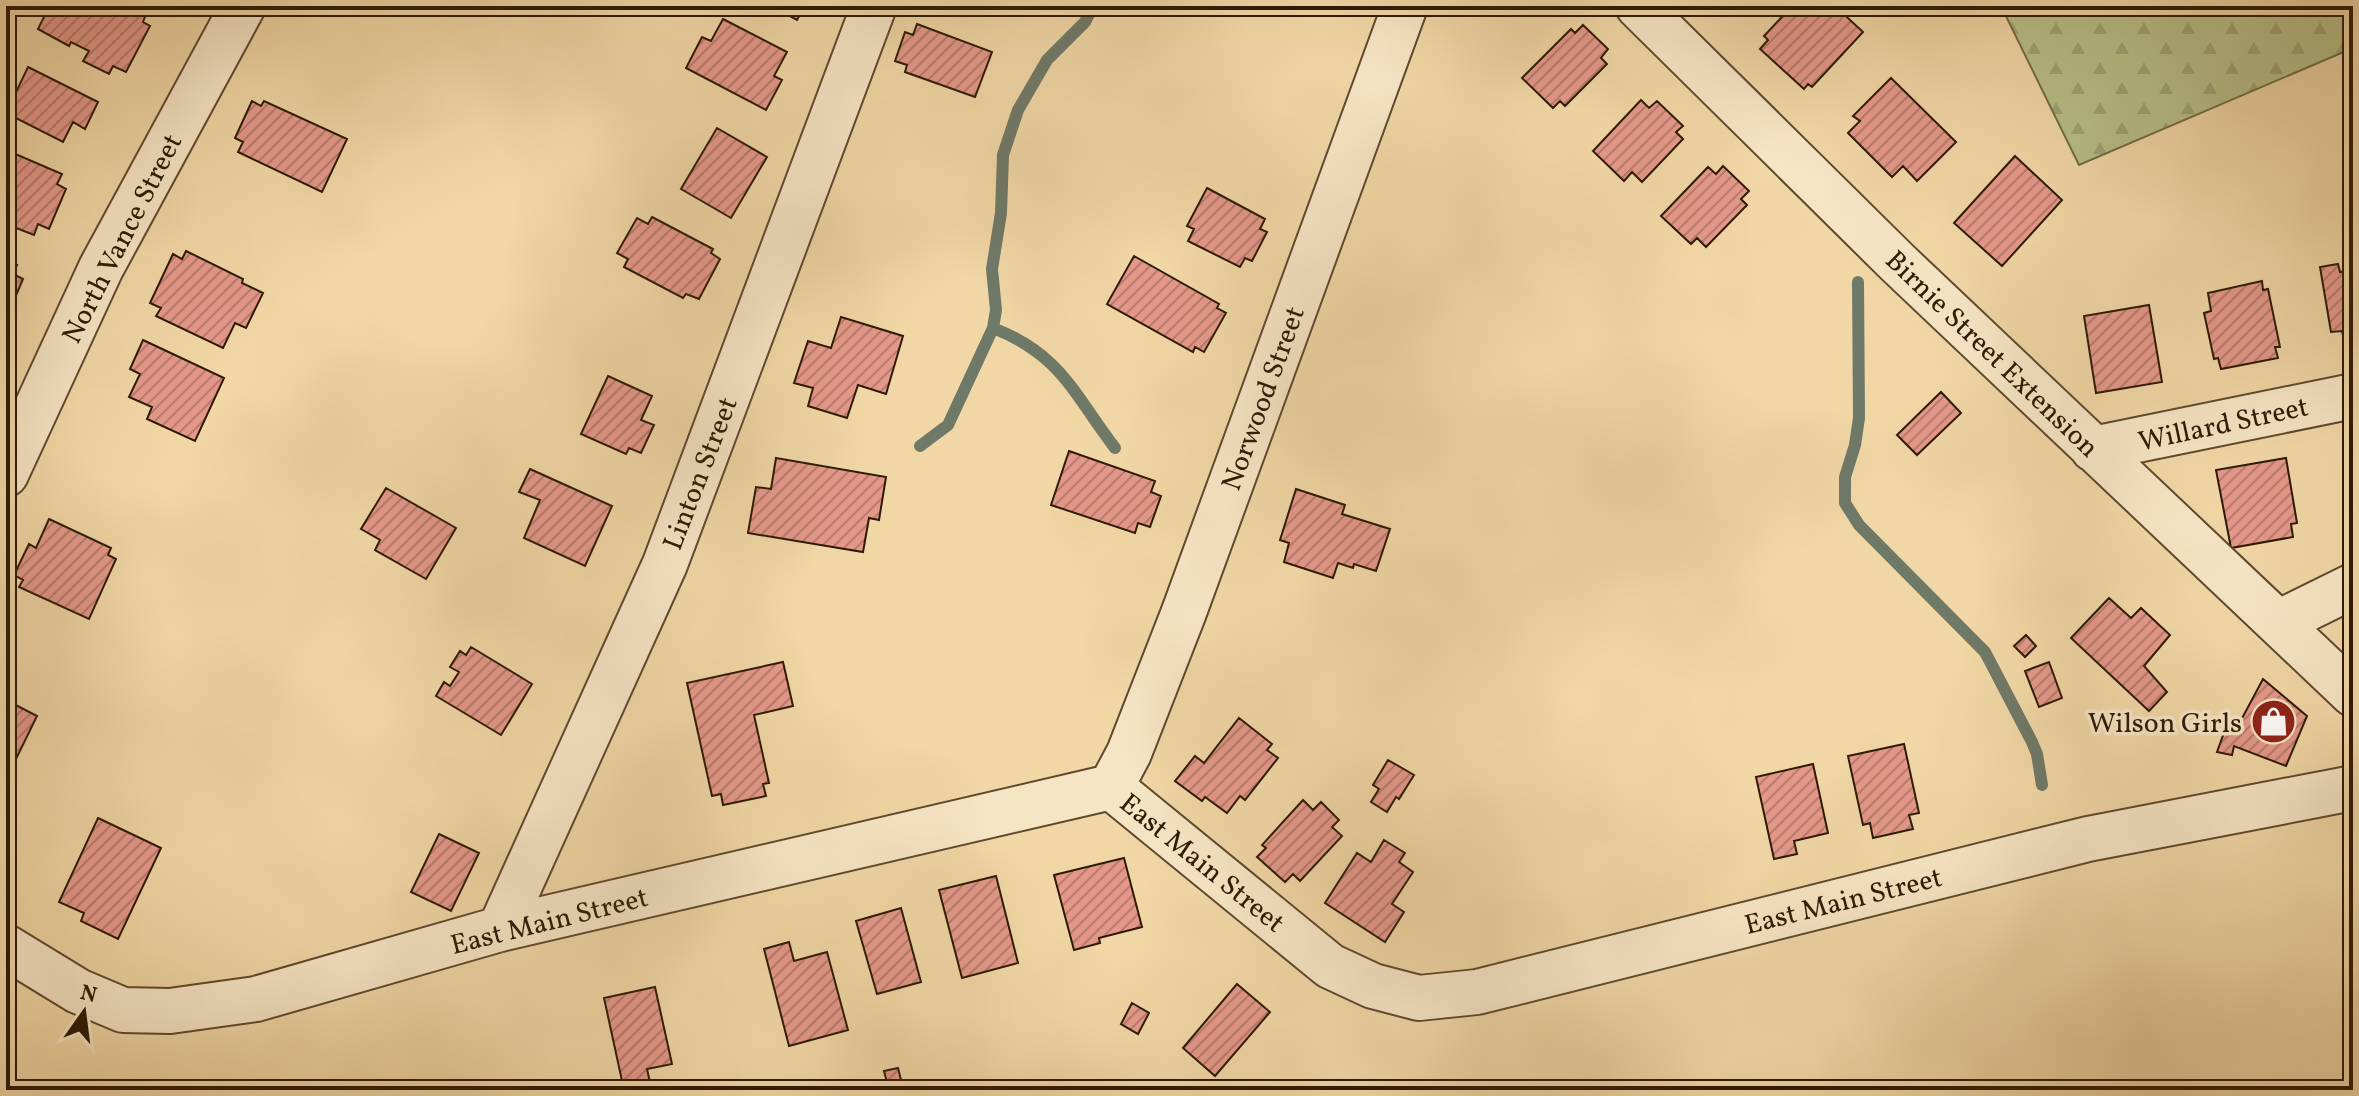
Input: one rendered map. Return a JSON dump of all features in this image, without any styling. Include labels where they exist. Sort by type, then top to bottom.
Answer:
[{"type":"street","name":"North Vance Street","points":[[6,474],[101,268],[243,6]]},
{"type":"street","name":"Linton Street","points":[[500,929],[665,564],[874,6]]},
{"type":"street","name":"Norwood Street","points":[[1111,787],[1129,753],[1184,612],[1405,6]]},
{"type":"street","name":"Birnie Street Extension","points":[[1638,6],[1898,263],[2353,694]]},
{"type":"street","name":"Willard Street","points":[[2093,449],[2353,396]]},
{"type":"street","points":[[2278,623],[2353,586]]},
{"type":"street","name":"East Main Street","points":[[6,947],[78,991],[123,1010],[170,1011],[256,999],[500,929],[1111,787],[1330,966],[1373,986],[1419,998],[1477,992],[2088,839],[2353,788]]},
{"type":"green space","points":[[2001,6],[2353,6],[2353,48],[2079,165]]},
{"type":"building","points":[[124,6],[145,17],[143,22],[150,26],[126,72],[113,66],[109,74],[83,61],[89,51],[71,42],[69,46],[38,29],[44,17],[27,8]]},
{"type":"building","points":[[771,6],[805,6],[797,20]]},
{"type":"building","points":[[1792,6],[1835,6],[1863,32],[1812,87],[1808,84],[1804,89],[1760,49],[1768,40],[1764,36]]},
{"type":"building","points":[[723,19],[787,52],[774,76],[782,80],[766,110],[686,68],[702,37],[711,41]]},
{"type":"building","points":[[917,24],[992,52],[975,97],[905,72],[907,65],[895,61],[905,32],[913,35]]},
{"type":"building","points":[[1583,25],[1608,49],[1601,58],[1607,64],[1565,106],[1560,101],[1553,108],[1522,78],[1571,29],[1575,33]]},
{"type":"building","points":[[28,67],[98,102],[85,129],[73,122],[63,142],[6,113]]},
{"type":"building","points":[[1891,78],[1956,142],[1917,181],[1903,166],[1892,177],[1848,133],[1860,121],[1853,116]]},
{"type":"building","points":[[1641,100],[1649,108],[1657,101],[1683,126],[1676,132],[1683,139],[1642,182],[1632,172],[1624,181],[1593,151]]},
{"type":"building","points":[[252,101],[261,106],[264,101],[347,139],[322,192],[238,152],[243,142],[235,138]]},
{"type":"building","points":[[717,128],[767,157],[731,218],[681,189]]},
{"type":"building","points":[[6,150],[62,174],[57,184],[66,189],[49,229],[38,224],[34,235],[6,224]]},
{"type":"building","points":[[2015,156],[2062,200],[2002,266],[1954,223]]},
{"type":"building","points":[[1723,166],[1749,191],[1741,199],[1747,205],[1706,247],[1697,238],[1691,244],[1661,216],[1708,167],[1716,174]]},
{"type":"building","points":[[1207,188],[1265,219],[1260,229],[1267,232],[1252,261],[1245,258],[1240,267],[1188,241],[1194,229],[1187,226]]},
{"type":"building","points":[[652,217],[713,249],[711,253],[720,259],[699,299],[686,294],[683,298],[624,267],[628,259],[617,253],[637,218],[648,224]]},
{"type":"building","points":[[186,251],[243,279],[242,283],[263,293],[246,328],[235,323],[223,348],[156,316],[161,308],[150,303],[173,254],[182,259]]},
{"type":"building","points":[[1134,256],[1219,304],[1217,308],[1226,313],[1204,352],[1195,347],[1193,352],[1107,304]]},
{"type":"building","points":[[6,260],[17,265],[13,274],[23,279],[6,319]]},
{"type":"building","points":[[2338,264],[2340,272],[2353,270],[2353,344],[2345,345],[2342,331],[2331,332],[2320,267]]},
{"type":"building","points":[[2262,281],[2263,290],[2268,289],[2280,347],[2275,347],[2278,358],[2221,369],[2218,358],[2214,359],[2204,313],[2211,311],[2208,293]]},
{"type":"building","points":[[2149,305],[2162,382],[2096,393],[2084,316]]},
{"type":"building","points":[[841,317],[903,336],[886,394],[858,385],[847,418],[808,406],[813,388],[794,383],[808,341],[831,348]]},
{"type":"building","points":[[143,340],[224,378],[195,441],[147,419],[152,407],[129,397],[140,374],[130,369]]},
{"type":"building","points":[[608,376],[652,396],[641,420],[654,425],[641,453],[629,448],[626,454],[581,434]]},
{"type":"building","points":[[1941,392],[1961,413],[1917,455],[1897,435]]},
{"type":"building","points":[[1069,451],[1155,481],[1151,492],[1161,496],[1150,527],[1138,523],[1135,533],[1051,505]]},
{"type":"building","points":[[776,458],[886,477],[879,520],[869,518],[863,552],[748,533],[756,487],[771,489]]},
{"type":"building","points":[[2286,458],[2297,523],[2291,524],[2293,537],[2231,548],[2216,470]]},
{"type":"building","points":[[530,469],[612,506],[585,566],[524,538],[540,500],[519,492]]},
{"type":"building","points":[[386,488],[456,528],[426,579],[375,550],[380,540],[361,529]]},
{"type":"building","points":[[1296,489],[1345,505],[1342,514],[1390,529],[1376,571],[1338,563],[1333,578],[1284,562],[1289,543],[1280,540]]},
{"type":"building","points":[[49,519],[111,548],[108,555],[116,559],[89,619],[19,587],[23,580],[14,575],[29,544],[36,548]]},
{"type":"building","points":[[2109,598],[2131,618],[2141,608],[2170,635],[2144,666],[2167,692],[2149,711],[2071,638]]},
{"type":"building","points":[[2026,635],[2036,646],[2025,657],[2014,646]]},
{"type":"building","points":[[471,647],[532,684],[501,735],[436,696],[444,682],[450,686],[459,672],[450,667],[460,651],[466,655]]},
{"type":"building","points":[[783,662],[793,706],[754,715],[769,783],[763,784],[766,796],[723,805],[721,794],[712,796],[687,683]]},
{"type":"building","points":[[2049,662],[2062,698],[2039,707],[2025,671]]},
{"type":"building","name":"Wilson Girls","points":[[2263,679],[2307,716],[2286,766],[2234,746],[2232,755],[2217,752],[2229,719],[2239,724]]},
{"type":"building","points":[[6,700],[37,716],[16,759],[9,756],[6,761]]},
{"type":"building","points":[[1239,718],[1272,744],[1267,750],[1278,758],[1245,800],[1240,796],[1227,813],[1205,797],[1202,801],[1175,781],[1195,756],[1204,763]]},
{"type":"building","points":[[1904,744],[1919,813],[1909,815],[1913,829],[1873,838],[1870,823],[1863,825],[1848,756]]},
{"type":"building","points":[[1388,760],[1414,775],[1387,812],[1371,802],[1379,789],[1373,785]]},
{"type":"building","points":[[1813,764],[1828,833],[1794,841],[1797,854],[1774,859],[1756,777]]},
{"type":"building","points":[[1303,800],[1313,810],[1321,802],[1339,820],[1332,827],[1342,836],[1300,881],[1293,874],[1285,882],[1257,857],[1266,848],[1262,845]]},
{"type":"building","points":[[98,818],[161,848],[118,939],[81,921],[84,913],[59,902]]},
{"type":"building","points":[[439,834],[479,853],[451,911],[411,892]]},
{"type":"building","points":[[1384,840],[1405,853],[1399,862],[1413,872],[1392,904],[1404,912],[1385,942],[1325,903],[1357,853],[1371,862]]},
{"type":"building","points":[[1124,858],[1142,927],[1099,938],[1100,943],[1074,950],[1054,875]]},
{"type":"building","points":[[996,876],[1018,963],[962,978],[939,890]]},
{"type":"building","points":[[901,908],[921,982],[877,994],[856,921]]},
{"type":"building","points":[[789,942],[794,961],[827,952],[848,1030],[789,1046],[764,949]]},
{"type":"building","points":[[1237,984],[1270,1012],[1215,1076],[1183,1048]]},
{"type":"building","points":[[655,987],[672,1064],[647,1069],[651,1087],[624,1090],[604,998]]},
{"type":"building","points":[[1132,1003],[1149,1013],[1138,1034],[1121,1024]]},
{"type":"building","points":[[898,1068],[903,1088],[889,1090],[884,1071]]},
{"type":"waterway","points":[[920,446],[948,425],[993,328],[996,310],[992,269],[1001,213],[1003,155],[1018,110],[1047,60],[1085,22],[1093,6]]},
{"type":"waterway","points":[[1858,282],[1859,418],[1845,477],[1845,503],[1859,525],[1985,652],[2032,742],[2042,785]]},
{"type":"waterway","points":[[993,328],[1016,339],[1051,364],[1077,394],[1115,448]]},
{"type":"railway","points":[[2323,1090],[2337,1088]]},
{"type":"place","name":"Wilson Girls","points":[[2273,722]]}]
